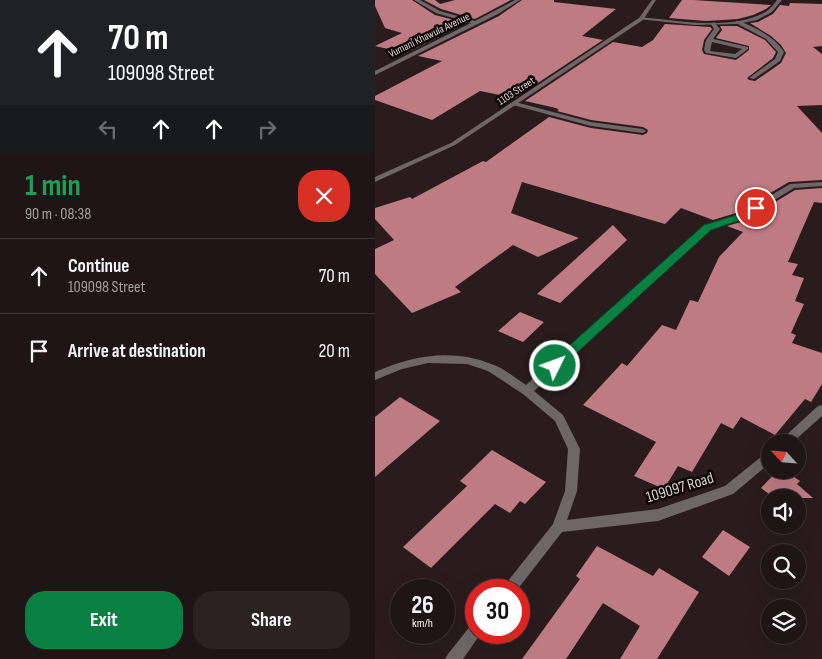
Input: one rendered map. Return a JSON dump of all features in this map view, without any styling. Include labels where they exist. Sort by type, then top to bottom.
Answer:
[{"type":"street","points":[[416,0],[438,12],[476,23]]},
{"type":"street","name":"Vumani Khawula Avenue","points":[[375,73],[518,0]]},
{"type":"street","name":"1103 Street","points":[[375,180],[453,144],[515,104],[641,19],[654,0]]},
{"type":"street","points":[[641,19],[714,24],[738,22],[766,14],[774,9],[780,0]]},
{"type":"street","points":[[738,22],[763,35],[779,48],[781,52],[778,60],[753,78]]},
{"type":"street","points":[[709,40],[746,48],[736,56],[712,53],[707,50],[709,40],[717,29],[714,24]]},
{"type":"street","points":[[515,104],[591,124],[643,131]]},
{"type":"street","points":[[527,391],[708,228],[740,217],[793,186],[822,184]]},
{"type":"street","points":[[375,376],[399,366],[429,360],[469,360],[492,368],[527,391],[559,418],[574,449],[571,491],[557,527],[517,579]]},
{"type":"street","points":[[794,434],[822,408]]},
{"type":"street","name":"109097 Road","points":[[557,527],[658,515],[729,490],[761,463]]},
{"type":"street","points":[[453,659],[465,644]]},
{"type":"building","points":[[375,0],[412,0],[435,15],[466,23],[406,53],[375,46],[402,33],[385,28],[375,6]]},
{"type":"building","points":[[424,0],[435,0],[440,4],[455,0],[511,0],[475,19],[441,9]]},
{"type":"building","points":[[522,0],[554,0],[554,2],[616,9],[582,36],[603,40],[515,98],[480,91],[432,120],[375,100],[375,96],[442,61],[418,56],[499,16]]},
{"type":"building","points":[[682,0],[771,5],[753,15],[738,19],[706,21],[669,18]]},
{"type":"building","points":[[790,3],[822,4],[822,46],[813,47],[822,54],[822,105],[797,106],[822,133],[822,180],[789,182],[736,213],[713,220],[681,208],[665,224],[522,182],[511,213],[579,238],[538,257],[513,245],[455,287],[461,292],[412,313],[375,274],[375,249],[394,240],[375,219],[375,208],[410,197],[412,199],[483,161],[486,162],[549,117],[591,128],[643,135],[647,133],[648,130],[643,127],[591,120],[557,111],[559,110],[556,108],[525,101],[613,42],[642,47],[653,40],[665,24],[710,27],[712,29],[704,40],[702,50],[704,54],[736,60],[749,50],[749,46],[716,38],[722,30],[720,26],[737,26],[765,40],[776,52],[773,58],[747,78],[755,81],[781,63],[786,53],[781,45],[771,36],[750,23],[758,22],[773,14],[780,5],[789,6]]},
{"type":"building","points":[[822,188],[822,203],[814,202],[788,262],[798,264],[792,275],[804,278],[795,301],[804,304],[791,333],[796,335],[792,343],[822,353],[822,384],[811,402],[805,399],[776,434],[741,417],[733,429],[721,423],[692,472],[678,466],[664,489],[634,476],[656,442],[583,405],[622,363],[627,366],[662,325],[676,330],[690,300],[698,302],[719,257],[743,232],[727,226],[744,221],[795,190]]},
{"type":"building","points":[[613,225],[627,240],[560,303],[537,294]]},
{"type":"building","points":[[520,312],[544,322],[523,342],[498,331]]},
{"type":"building","points":[[400,397],[440,421],[375,477],[375,417]]},
{"type":"building","points":[[492,450],[546,482],[525,504],[520,501],[510,513],[495,504],[431,568],[403,547],[467,486],[460,481]]},
{"type":"building","points":[[770,479],[797,479],[800,481],[797,484],[803,489],[762,489],[761,488]]},
{"type":"building","points":[[806,492],[813,498],[806,498]]},
{"type":"building","points":[[723,530],[750,547],[729,576],[702,557]]},
{"type":"building","points":[[597,546],[653,576],[659,568],[699,592],[657,659],[620,659],[640,626],[603,603],[566,659],[522,659],[580,579],[576,576]]},
{"type":"route","points":[[555,366],[708,228],[740,217],[756,208]]}]
